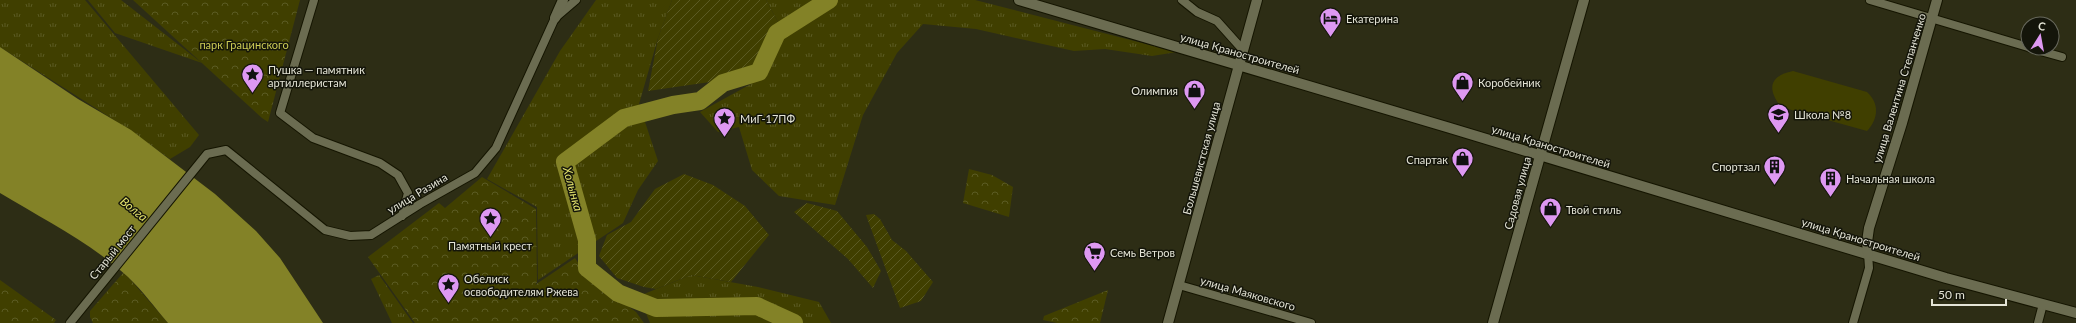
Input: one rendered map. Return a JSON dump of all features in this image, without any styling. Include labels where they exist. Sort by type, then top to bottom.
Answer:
[{"type":"street","points":[[314,0],[280,113],[314,138],[380,163],[398,174],[408,193],[402,216]]},
{"type":"street","name":"улица Разина","points":[[206,154],[226,150],[325,230],[350,236],[372,235],[475,174],[496,148],[563,0]]},
{"type":"street","points":[[555,18],[576,0]]},
{"type":"street","name":"улица Краностроителей","points":[[1019,0],[1868,253],[1946,278],[2076,313]]},
{"type":"street","points":[[1182,0],[1197,12],[1217,21],[1243,50]]},
{"type":"street","name":"Большевистская улица","points":[[1168,323],[1257,0]]},
{"type":"street","name":"Садовая улица","points":[[1493,323],[1584,0]]},
{"type":"street","points":[[1870,0],[2020,45]]},
{"type":"street","name":"улица Валентина Степанченко","points":[[1853,323],[1869,268],[1867,242],[1869,228],[1938,0]]},
{"type":"street","name":"Старый мост","points":[[73,322],[96,289],[206,154]]},
{"type":"street","name":"улица Маяковского","points":[[1179,285],[1311,323]]},
{"type":"street","points":[[2038,323],[2043,304]]},
{"type":"green space","points":[[0,0],[85,0],[199,135],[190,147],[170,159],[108,116],[0,47]]},
{"type":"green space","points":[[88,0],[121,0],[202,63],[115,33]]},
{"type":"green space","name":"парк Грацинского","points":[[133,0],[300,0],[268,122],[262,118]]},
{"type":"green space","points":[[596,0],[672,0],[658,38],[639,104],[658,161],[638,190],[623,223],[538,280],[537,207],[487,179],[560,51]]},
{"type":"green space","points":[[672,0],[766,0],[778,22],[776,30],[756,67],[710,82],[648,91],[658,38]]},
{"type":"green space","points":[[766,0],[975,0],[1177,52],[1152,56],[1105,49],[1074,51],[976,29],[923,24],[897,53],[863,115],[835,205],[779,196],[752,170],[739,127],[718,132],[700,112],[751,84],[776,51],[778,22]]},
{"type":"green space","points":[[1793,71],[1867,92],[1876,106],[1875,117],[1871,126],[1867,131],[1781,107],[1772,89],[1773,84],[1779,76]]},
{"type":"green space","points":[[969,169],[992,175],[1013,187],[1009,217],[963,203]]},
{"type":"green space","points":[[684,174],[713,185],[745,206],[769,235],[731,282],[691,275],[656,289],[644,287],[617,278],[599,256],[607,235],[631,222],[655,189]]},
{"type":"green space","points":[[482,177],[536,209],[537,282],[535,285],[575,258],[587,276],[636,312],[644,323],[415,323],[368,257],[439,203],[445,208]]},
{"type":"green space","points":[[807,203],[837,211],[867,247],[881,271],[873,288],[848,259],[794,212]]},
{"type":"green space","points":[[874,214],[880,219],[892,240],[906,251],[933,282],[921,301],[900,308],[866,215]]},
{"type":"green space","points":[[123,273],[168,323],[93,323],[90,317],[90,311]]},
{"type":"green space","points":[[379,275],[413,323],[392,323],[371,279]]},
{"type":"green space","points":[[691,275],[758,287],[819,302],[831,323],[650,323],[639,296]]},
{"type":"green space","points":[[0,280],[56,320],[54,323],[0,323]]},
{"type":"green space","points":[[1108,290],[1100,323],[1057,323],[1043,320],[1044,316]]},
{"type":"water","name":"Волга","points":[[0,47],[78,99],[131,130],[215,194],[256,231],[280,258],[323,323],[168,323],[139,288],[114,265],[83,242],[0,193]]},
{"type":"waterway","name":"Холынка","points":[[794,323],[757,306],[656,308],[618,293],[587,268],[587,240],[565,162],[624,118],[673,105],[700,101],[723,83],[759,72],[777,33],[829,0]]},
{"type":"place","name":"Екатерина","points":[[1331,38]]},
{"type":"place","name":"Пушка — памятник артиллеристам","points":[[253,94]]},
{"type":"place","name":"Коробейник","points":[[1462,102]]},
{"type":"place","name":"Олимпия","points":[[1194,110]]},
{"type":"place","name":"Школа №8","points":[[1779,134]]},
{"type":"place","name":"МиГ-17ПФ","points":[[725,138]]},
{"type":"place","name":"Спартак","points":[[1463,178]]},
{"type":"place","name":"Спортзал","points":[[1775,186]]},
{"type":"place","name":"Начальная школа","points":[[1831,198]]},
{"type":"place","name":"Твой стиль","points":[[1550,228]]},
{"type":"place","name":"Памятный крест","points":[[490,238]]},
{"type":"place","name":"Семь Ветров","points":[[1095,272]]},
{"type":"place","name":"Обелиск освободителям Ржева","points":[[448,304]]}]
